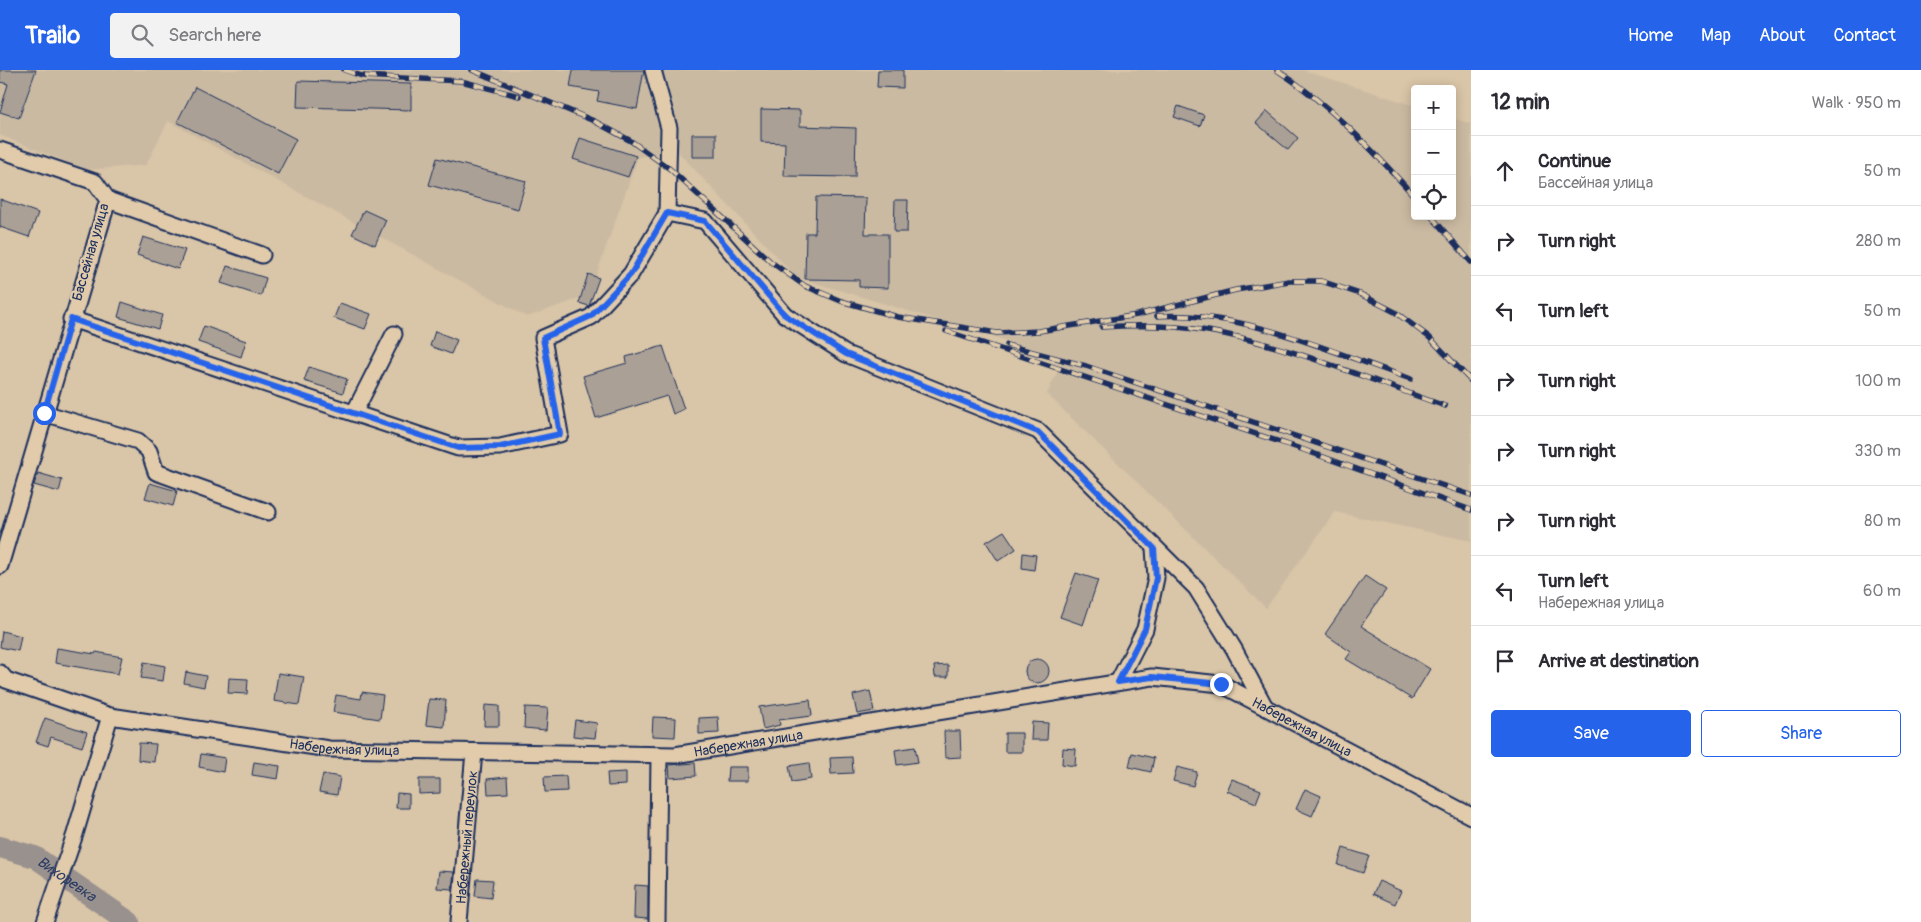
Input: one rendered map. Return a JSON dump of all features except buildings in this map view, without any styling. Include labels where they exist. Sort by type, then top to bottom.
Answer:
[{"type":"street","points":[[71,319],[458,448],[500,447],[560,434],[543,338],[591,316],[631,274],[667,213],[669,128],[653,70]]},
{"type":"street","name":"Бассейная улица","points":[[0,150],[95,182],[108,200],[71,319],[0,566]]},
{"type":"street","points":[[108,200],[262,255]]},
{"type":"street","points":[[667,213],[705,221],[785,315],[846,354],[1038,432],[1196,588],[1234,649],[1265,707]]},
{"type":"street","points":[[354,413],[394,334]]},
{"type":"street","points":[[44,413],[138,441],[149,451],[156,472],[268,512]]},
{"type":"street","points":[[1118,682],[1145,629],[1156,578],[1154,548]]},
{"type":"street","name":"Набережная улица","points":[[0,674],[6,680],[110,716],[329,749],[659,755],[675,755],[1152,677],[1221,684],[1471,816]]},
{"type":"street","points":[[45,922],[110,716]]},
{"type":"street","name":"Набережный переулок","points":[[459,922],[474,752]]},
{"type":"street","points":[[657,922],[659,755]]},
{"type":"shaded area","points":[[0,70],[1303,70],[1411,105],[1411,220],[1456,220],[1456,119],[1471,124],[1471,541],[1335,512],[1266,608],[1047,394],[1064,358],[796,277],[678,152],[638,157],[589,295],[527,317],[168,121],[146,165],[86,170],[0,135]]},
{"type":"waterway","name":"Вихоревка","points":[[0,847],[35,857],[129,922]]},
{"type":"railway","points":[[344,70],[362,76],[461,81],[519,96]]},
{"type":"railway","points":[[472,70],[594,121],[631,141],[670,169],[771,262],[805,286],[841,301],[898,317],[997,333],[1039,331],[1137,315],[1236,290],[1289,281],[1321,281],[1360,294],[1395,312],[1429,337],[1471,381]]},
{"type":"railway","points":[[1277,70],[1333,113],[1411,193]]},
{"type":"railway","points":[[1434,220],[1471,262]]},
{"type":"railway","points":[[1157,316],[1190,316],[1254,326],[1318,345],[1411,379]]},
{"type":"railway","points":[[1102,327],[1169,327],[1195,329],[1237,337],[1297,354],[1445,406]]},
{"type":"railway","points":[[946,331],[1304,450],[1471,510]]},
{"type":"railway","points":[[1007,345],[1086,366],[1471,495]]},
{"type":"route","points":[[44,413],[71,319],[458,448],[500,447],[560,434],[543,338],[591,316],[631,274],[667,213],[705,221],[785,315],[846,354],[1038,432],[1154,548],[1156,578],[1145,629],[1118,682],[1152,677],[1221,684]]}]
